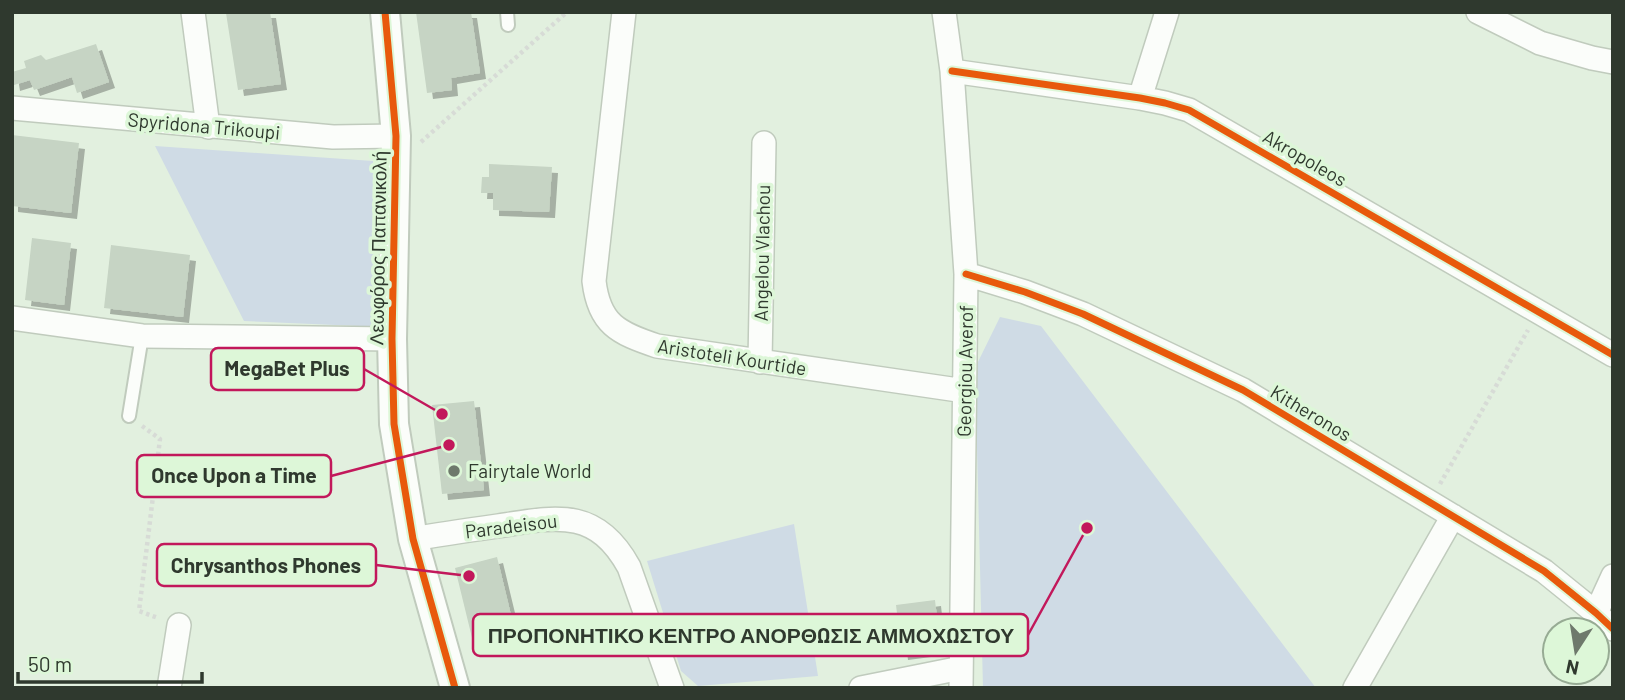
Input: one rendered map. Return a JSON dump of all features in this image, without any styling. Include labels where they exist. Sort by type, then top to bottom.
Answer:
[{"type":"street","points":[[193,12],[208,127]]},
{"type":"street","name":"Λεωφόρος Παπανικολή","points":[[385,12],[396,136],[392,339],[394,424],[413,539],[455,688]]},
{"type":"street","name":"Aristoteli Kourtide","points":[[624,12],[594,281],[596,301],[612,326],[657,346],[965,391]]},
{"type":"street","name":"Georgiou Averof","points":[[944,12],[952,71],[966,274],[961,678]]},
{"type":"street","points":[[1140,98],[1167,12]]},
{"type":"street","points":[[1478,12],[1540,43],[1613,62]]},
{"type":"street","name":"Akropoleos","points":[[952,71],[1140,98],[1189,110],[1613,355]]},
{"type":"street","name":"Spyridona Trikoupi","points":[[12,108],[333,137],[396,136]]},
{"type":"street","name":"Angelou Vlachou","points":[[760,362],[764,144]]},
{"type":"street","name":"Kitheronos","points":[[966,274],[1026,292],[1083,314],[1243,390],[1545,571],[1613,629]]},
{"type":"street","points":[[12,318],[142,336],[392,339]]},
{"type":"street","points":[[1355,688],[1453,516]]},
{"type":"street","name":"Paradeisou","points":[[413,539],[549,518],[577,521],[598,531],[621,552],[629,567],[672,688]]},
{"type":"street","points":[[1596,613],[1613,576]]},
{"type":"street","points":[[169,688],[179,625]]},
{"type":"street","points":[[861,688],[961,678]]},
{"type":"lane","points":[[129,416],[142,336]]},
{"type":"path","points":[[395,165],[567,12]]},
{"type":"path","points":[[1430,502],[1539,312]]},
{"type":"path","points":[[129,416],[160,439],[139,611],[179,625]]},
{"type":"shaded area","points":[[155,146],[373,161],[382,327],[244,321]]},
{"type":"shaded area","points":[[1000,317],[1041,326],[1316,688],[983,688],[975,368]]},
{"type":"shaded area","points":[[794,524],[818,676],[698,686],[681,671],[647,561]]},
{"type":"building","points":[[270,12],[281,84],[238,90],[226,13]]},
{"type":"building","points":[[416,12],[471,12],[480,73],[451,78],[452,90],[427,93]]},
{"type":"building","points":[[96,44],[109,82],[77,93],[72,77],[34,90],[30,80],[14,85],[12,72],[26,68],[24,61],[41,55],[46,60]]},
{"type":"building","points":[[12,135],[79,143],[71,213],[12,206]]},
{"type":"building","points":[[489,164],[552,167],[549,212],[493,210],[493,193],[481,193],[482,177],[489,177]]},
{"type":"building","points":[[32,238],[71,243],[64,305],[25,300]]},
{"type":"building","points":[[111,245],[190,255],[183,317],[104,308]]},
{"type":"building","points":[[474,401],[484,490],[442,494],[432,405]]},
{"type":"building","points":[[497,557],[516,636],[474,646],[455,568]]},
{"type":"building","points":[[935,600],[938,627],[931,628],[933,642],[924,644],[925,651],[902,654],[896,605]]},
{"type":"cycle path","points":[[385,12],[396,136],[392,339],[394,424],[413,539],[455,688]]},
{"type":"cycle path","points":[[952,71],[1140,98],[1189,110],[1613,355]]},
{"type":"cycle path","points":[[966,274],[1083,314],[1243,390],[1544,571],[1613,629]]},
{"type":"place","name":"MegaBet Plus","points":[[442,414]]},
{"type":"place","name":"Once Upon a Time","points":[[449,445]]},
{"type":"place","name":"Fairytale World","points":[[454,471]]},
{"type":"place","name":"ΠΡΟΠΟΝΗΤΙΚΟ ΚΕΝΤΡΟ ΑΝΟΡΘΩΣΙΣ ΑΜΜΟΧΩΣΤΟΥ","points":[[1087,528]]},
{"type":"place","name":"Chrysanthos Phones","points":[[469,576]]}]
